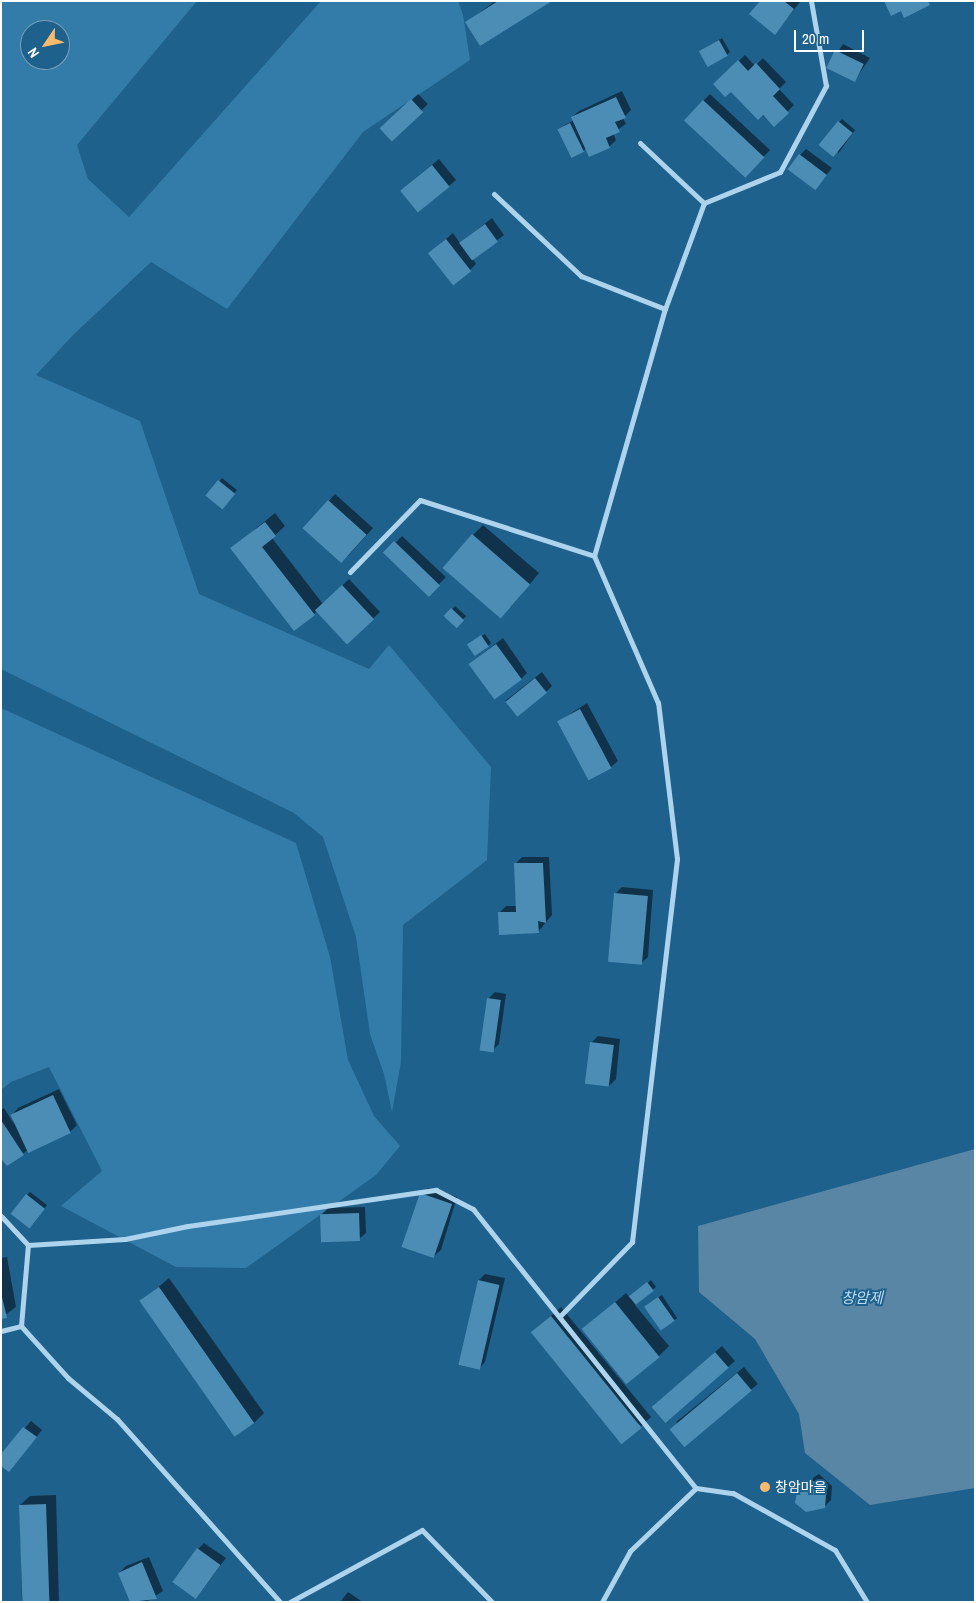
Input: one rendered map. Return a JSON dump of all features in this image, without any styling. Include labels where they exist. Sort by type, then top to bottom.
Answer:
[{"type":"street","points":[[561,1315],[632,1242],[677,860],[658,703],[594,556],[665,309],[704,203],[780,172],[826,86],[811,1]]},
{"type":"street","points":[[640,143],[704,203]]},
{"type":"street","points":[[494,194],[580,276],[665,309]]},
{"type":"street","points":[[350,572],[420,500],[594,556]]},
{"type":"street","points":[[28,1245],[125,1239],[188,1226],[436,1190],[473,1209],[561,1315],[696,1488],[733,1493],[835,1550],[867,1602]]},
{"type":"street","points":[[1,1216],[28,1245],[21,1326],[68,1378],[117,1419],[280,1602]]},
{"type":"street","points":[[1,1331],[21,1326]]},
{"type":"street","points":[[602,1602],[630,1551],[696,1488]]},
{"type":"street","points":[[290,1602],[422,1530],[492,1602]]},
{"type":"shaded area","points":[[1,1],[197,1],[77,145],[88,179],[129,217],[321,1],[458,1],[463,15],[470,60],[363,132],[227,309],[151,262],[73,335],[36,375],[140,421],[199,594],[369,669],[389,645],[491,767],[487,860],[403,925],[401,1062],[392,1112],[384,1074],[370,1034],[356,937],[323,837],[294,813],[1,669]]},
{"type":"shaded area","points":[[1,708],[296,843],[330,957],[348,1060],[374,1116],[400,1146],[376,1175],[246,1268],[176,1267],[61,1206],[102,1171],[49,1067],[11,1082],[1,1090]]},
{"type":"water","name":"창암제","points":[[975,1149],[975,1488],[870,1505],[805,1453],[799,1414],[755,1339],[699,1292],[698,1226]]},
{"type":"building","points":[[498,1],[552,1],[480,46],[465,22]]},
{"type":"building","points":[[760,1],[784,1],[794,9],[775,35],[749,14]]},
{"type":"building","points":[[884,1],[928,1],[930,5],[904,18],[901,11],[891,16]]},
{"type":"building","points":[[719,40],[728,56],[708,67],[699,51]]},
{"type":"building","points":[[835,50],[864,64],[855,82],[826,68]]},
{"type":"building","points":[[738,60],[748,71],[756,63],[780,89],[773,96],[789,113],[774,127],[763,115],[758,120],[731,92],[725,97],[713,84]]},
{"type":"building","points":[[616,97],[626,118],[615,122],[620,132],[606,138],[610,148],[589,157],[571,117]]},
{"type":"building","points":[[411,99],[423,112],[392,141],[380,128]]},
{"type":"building","points":[[703,100],[764,157],[745,178],[684,120]]},
{"type":"building","points":[[838,121],[853,133],[833,157],[818,145]]},
{"type":"building","points":[[570,123],[584,152],[571,158],[557,129]]},
{"type":"building","points":[[799,154],[827,175],[816,190],[788,169]]},
{"type":"building","points":[[432,165],[450,187],[418,213],[400,191]]},
{"type":"building","points":[[485,224],[498,242],[472,261],[459,243]]},
{"type":"building","points":[[446,239],[471,271],[453,285],[428,253]]},
{"type":"building","points":[[218,480],[235,494],[223,509],[205,496]]},
{"type":"building","points":[[328,500],[367,535],[341,563],[303,528]]},
{"type":"building","points":[[265,522],[276,536],[262,547],[315,615],[294,631],[230,548]]},
{"type":"building","points":[[472,534],[530,585],[501,618],[442,568]]},
{"type":"building","points":[[394,541],[440,585],[429,597],[383,553]]},
{"type":"building","points":[[342,585],[374,619],[347,645],[315,610]]},
{"type":"building","points":[[451,608],[464,620],[457,628],[443,616]]},
{"type":"building","points":[[481,635],[489,647],[475,656],[467,645]]},
{"type":"building","points":[[496,644],[522,680],[494,700],[468,664]]},
{"type":"building","points":[[535,678],[547,693],[517,717],[505,702]]},
{"type":"building","points":[[580,709],[611,768],[588,780],[557,721]]},
{"type":"building","points":[[514,863],[543,863],[546,923],[538,921],[539,933],[499,935],[498,912],[516,912]]},
{"type":"building","points":[[614,893],[648,896],[642,965],[608,962]]},
{"type":"building","points":[[487,998],[501,1000],[493,1052],[480,1050]]},
{"type":"building","points":[[590,1042],[614,1045],[609,1087],[585,1084]]},
{"type":"building","points":[[53,1095],[71,1133],[28,1153],[10,1115]]},
{"type":"building","points":[[1,1120],[24,1155],[7,1166],[1,1159]]},
{"type":"building","points":[[420,1193],[452,1204],[434,1258],[401,1247]]},
{"type":"building","points":[[26,1194],[45,1209],[30,1228],[11,1214]]},
{"type":"building","points":[[359,1213],[360,1241],[321,1242],[320,1214]]},
{"type":"building","points":[[478,1280],[499,1285],[480,1370],[458,1365]]},
{"type":"building","points":[[647,1282],[654,1291],[636,1305],[629,1296]]},
{"type":"building","points":[[159,1287],[254,1423],[235,1437],[139,1301]]},
{"type":"building","points":[[1,1293],[7,1318],[1,1319]]},
{"type":"building","points":[[658,1297],[675,1321],[661,1331],[644,1307]]},
{"type":"building","points":[[615,1302],[660,1357],[626,1384],[582,1329]]},
{"type":"building","points":[[551,1316],[642,1428],[621,1444],[531,1332]]},
{"type":"building","points":[[715,1352],[729,1368],[665,1423],[652,1407]]},
{"type":"building","points":[[737,1373],[752,1391],[684,1447],[670,1430]]},
{"type":"building","points":[[23,1427],[37,1437],[9,1472],[1,1466],[1,1454]]},
{"type":"building","points":[[812,1480],[826,1493],[825,1508],[806,1512],[795,1503],[798,1487]]},
{"type":"building","points":[[46,1504],[49,1602],[22,1602],[19,1505]]},
{"type":"building","points":[[197,1548],[220,1565],[196,1599],[172,1582]]},
{"type":"building","points":[[142,1562],[157,1599],[130,1602],[118,1573]]},
{"type":"place","name":"창암마을","points":[[765,1487]]}]
